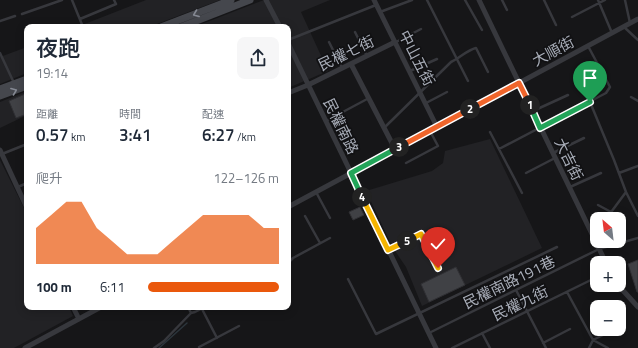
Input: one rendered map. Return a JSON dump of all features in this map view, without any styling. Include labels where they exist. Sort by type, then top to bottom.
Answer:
[{"type":"main road","points":[[169,24],[231,0]]},
{"type":"main road","points":[[189,24],[250,0]]},
{"type":"main road","points":[[0,89],[24,80]]},
{"type":"main road","points":[[0,96],[24,87]]},
{"type":"street","points":[[266,0],[278,24]]},
{"type":"street","name":"大吉街","points":[[479,0],[602,256]]},
{"type":"street","name":"中山五街","points":[[375,2],[438,127]]},
{"type":"street","name":"大順街","points":[[291,205],[638,19]]},
{"type":"street","name":"民權七街","points":[[291,93],[395,42]]},
{"type":"street","name":"民權南路","points":[[291,49],[436,348]]},
{"type":"street","points":[[352,64],[395,149]]},
{"type":"street","points":[[1,152],[24,201]]},
{"type":"street","points":[[624,292],[638,307]]},
{"type":"street","points":[[74,310],[79,319]]},
{"type":"street","points":[[25,348],[96,310]]},
{"type":"lane","points":[[22,14],[62,0]]},
{"type":"lane","points":[[72,0],[81,24]]},
{"type":"lane","points":[[80,19],[116,4],[114,0]]},
{"type":"lane","points":[[380,12],[412,0]]},
{"type":"lane","points":[[427,0],[468,81]]},
{"type":"lane","points":[[465,0],[482,30]]},
{"type":"lane","points":[[502,0],[507,10]]},
{"type":"lane","points":[[544,0],[556,25]]},
{"type":"lane","points":[[572,17],[598,2],[605,0]]},
{"type":"lane","points":[[625,0],[630,24]]},
{"type":"lane","points":[[291,39],[375,2]]},
{"type":"lane","points":[[598,2],[612,33]]},
{"type":"lane","points":[[0,22],[15,16]]},
{"type":"lane","points":[[624,26],[638,40]]},
{"type":"lane","points":[[395,42],[421,29]]},
{"type":"lane","points":[[355,32],[367,56]]},
{"type":"lane","points":[[329,42],[342,68]]},
{"type":"lane","points":[[499,149],[606,94],[610,87],[588,46]]},
{"type":"lane","points":[[384,128],[451,62],[471,49],[476,48],[488,72]]},
{"type":"lane","points":[[0,53],[14,84]]},
{"type":"lane","points":[[410,72],[437,59]]},
{"type":"lane","points":[[575,73],[590,102],[626,192],[638,216]]},
{"type":"lane","points":[[426,103],[447,92]]},
{"type":"lane","points":[[533,111],[568,95]]},
{"type":"lane","points":[[631,97],[638,101]]},
{"type":"lane","points":[[326,121],[369,98]]},
{"type":"lane","points":[[406,163],[438,146],[430,131]]},
{"type":"lane","points":[[490,132],[522,193]]},
{"type":"lane","points":[[526,173],[584,138]]},
{"type":"lane","points":[[1,152],[24,145]]},
{"type":"lane","points":[[619,173],[638,166]]},
{"type":"lane","points":[[569,187],[601,173]]},
{"type":"lane","points":[[18,187],[24,184]]},
{"type":"lane","points":[[316,192],[330,218]]},
{"type":"lane","points":[[598,205],[611,212],[626,192]]},
{"type":"lane","points":[[305,216],[320,244]]},
{"type":"lane","points":[[388,250],[421,234],[438,268]]},
{"type":"lane","points":[[291,260],[330,238]]},
{"type":"lane","name":"民權南路191巷","points":[[429,333],[599,249],[638,238]]},
{"type":"lane","points":[[348,279],[376,334],[558,247]]},
{"type":"lane","name":"民權九街","points":[[452,348],[590,280]]},
{"type":"lane","points":[[516,290],[546,348]]},
{"type":"lane","points":[[567,292],[593,340],[608,348]]},
{"type":"lane","points":[[154,348],[164,341],[191,313],[199,310]]},
{"type":"lane","points":[[203,310],[217,338]]},
{"type":"lane","points":[[199,347],[239,326]]},
{"type":"lane","points":[[543,343],[570,329]]},
{"type":"lane","points":[[482,333],[490,348]]},
{"type":"lane","points":[[589,348],[593,340],[601,336]]},
{"type":"shaded area","points":[[146,0],[220,0],[157,24],[85,24]]},
{"type":"shaded area","points":[[264,0],[330,0],[301,12],[328,71],[291,87],[291,24],[202,24]]},
{"type":"shaded area","points":[[24,48],[24,74],[0,84],[0,57]]},
{"type":"shaded area","points":[[24,92],[24,116],[0,128],[0,102]]},
{"type":"shaded area","points":[[490,139],[542,248],[422,306],[406,267],[393,248],[366,191],[432,171],[443,163],[445,151]]},
{"type":"shaded area","points":[[0,160],[24,208],[24,310],[70,310],[73,316],[14,348],[0,348]]},
{"type":"building","points":[[24,94],[24,115],[16,118],[9,101]]},
{"type":"building","points":[[360,207],[364,215],[353,220],[349,212]]},
{"type":"building","points":[[638,260],[638,292],[637,292],[628,264]]},
{"type":"building","points":[[456,267],[465,285],[429,302],[421,284]]},
{"type":"waterway","points":[[159,348],[187,323]]},
{"type":"route","points":[[438,268],[421,234],[388,250],[351,173],[519,83],[540,128],[590,102]]}]
